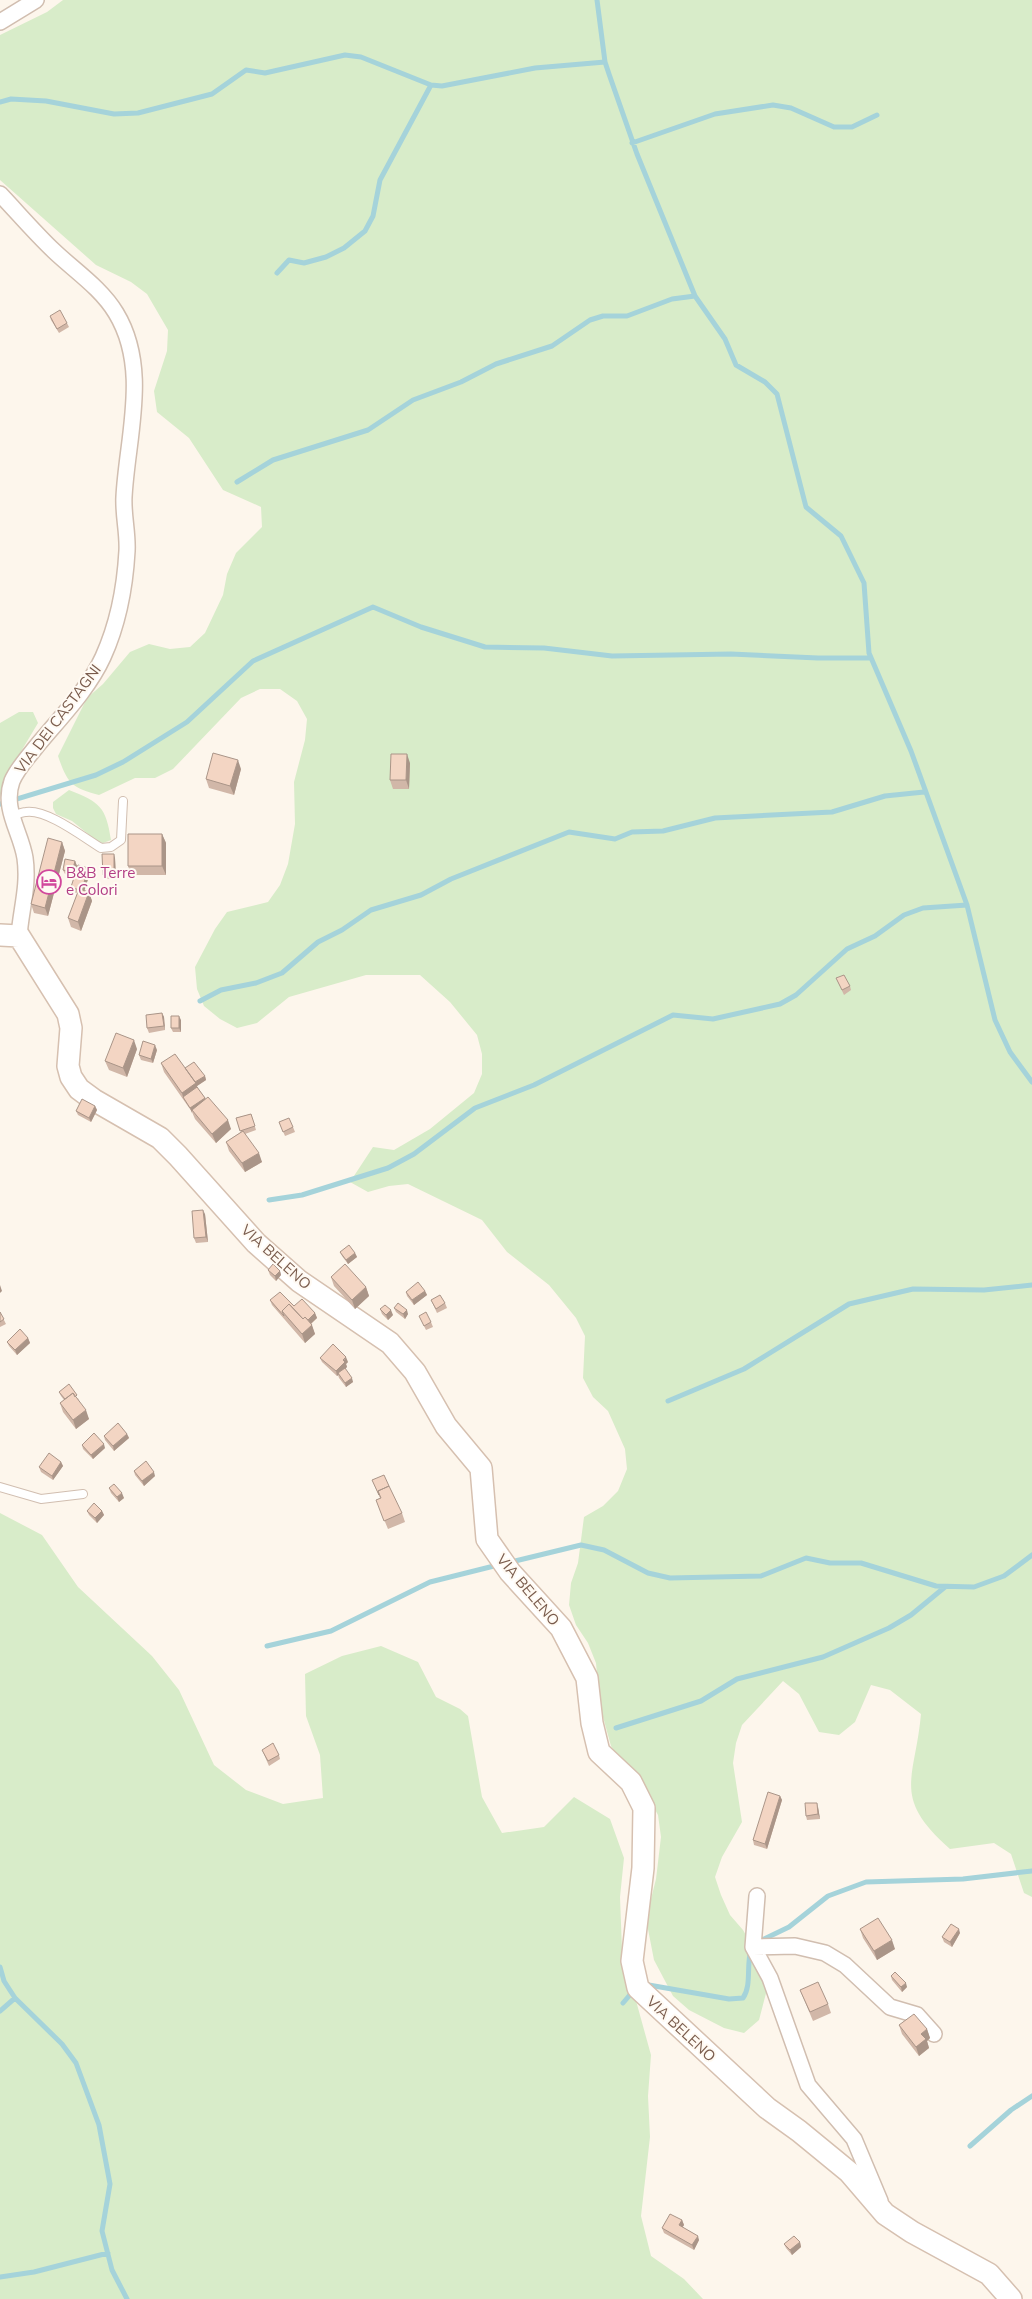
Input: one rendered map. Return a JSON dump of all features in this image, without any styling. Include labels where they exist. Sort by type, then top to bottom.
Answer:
[{"type":"street","points":[[0,22],[36,0]]},
{"type":"street","name":"VIA DEI CASTAGNI","points":[[0,194],[54,251],[104,296],[126,333],[134,377],[134,411],[124,498],[127,550],[123,590],[115,625],[103,658],[86,685],[22,765],[12,781],[9,797],[11,817],[24,856],[26,888],[9,936]]},
{"type":"street","name":"VIA BELENO","points":[[9,936],[68,1014],[72,1028],[68,1066],[71,1077],[79,1089],[160,1138],[256,1243],[299,1281],[390,1343],[415,1372],[446,1426],[481,1468],[487,1539],[510,1572],[561,1628],[587,1678],[592,1723],[599,1752],[631,1782],[644,1808],[643,1868],[632,1961],[638,1988],[766,2108],[799,2131],[849,2172],[885,2214],[912,2232],[989,2274],[1010,2294],[1011,2299]]},
{"type":"street","points":[[757,1896],[753,1947],[770,1978],[808,2085],[854,2139],[885,2214]]},
{"type":"street","points":[[753,1947],[795,1946],[825,1953],[846,1965],[890,2007],[917,2014],[934,2034]]},
{"type":"lane","points":[[11,817],[26,812],[41,814],[66,826],[101,848],[111,847],[121,840],[122,801]]},
{"type":"lane","points":[[0,1487],[41,1499],[83,1494]]},
{"type":"green space","points":[[63,0],[1032,0],[1032,1897],[1024,1893],[1011,1854],[994,1843],[950,1849],[932,1831],[920,1815],[913,1801],[911,1787],[921,1714],[890,1690],[871,1685],[855,1722],[839,1735],[819,1732],[799,1694],[783,1681],[742,1725],[736,1743],[733,1763],[742,1822],[722,1857],[715,1877],[730,1915],[743,1930],[770,1978],[759,2020],[744,2033],[724,2028],[689,2010],[673,1996],[654,1960],[646,1919],[656,1879],[661,1837],[658,1815],[637,1776],[622,1763],[611,1746],[600,1706],[596,1663],[588,1643],[576,1625],[569,1605],[571,1583],[578,1563],[584,1517],[603,1506],[618,1491],[627,1469],[625,1449],[608,1411],[593,1397],[583,1378],[585,1336],[576,1318],[549,1285],[507,1252],[482,1220],[408,1184],[389,1186],[368,1192],[350,1182],[373,1147],[394,1150],[430,1129],[474,1093],[482,1074],[482,1054],[477,1035],[450,1002],[420,975],[366,975],[289,997],[257,1023],[237,1028],[220,1019],[204,1006],[197,989],[195,967],[215,929],[227,912],[268,902],[280,885],[288,864],[295,824],[294,782],[305,740],[307,719],[297,701],[280,689],[260,689],[241,698],[173,769],[155,778],[135,778],[99,795],[82,790],[71,783],[64,772],[58,756],[87,698],[103,684],[130,652],[149,644],[170,649],[190,647],[205,633],[223,595],[227,574],[236,553],[262,527],[261,507],[223,490],[189,438],[157,412],[154,391],[167,351],[168,330],[147,294],[131,282],[96,265],[0,180],[0,35],[47,12]]},
{"type":"green space","points":[[19,712],[33,712],[38,723],[7,775],[0,797],[0,723]]},
{"type":"green space","points":[[69,790],[88,798],[100,807],[107,820],[111,840],[103,843],[98,842],[72,821],[56,814],[53,802]]},
{"type":"green space","points":[[0,1513],[42,1535],[78,1587],[152,1656],[179,1690],[214,1765],[246,1790],[283,1804],[323,1798],[320,1755],[306,1716],[305,1674],[342,1656],[381,1646],[418,1662],[436,1697],[460,1709],[468,1716],[482,1797],[502,1833],[544,1827],[574,1797],[610,1819],[624,1858],[620,1897],[622,1950],[651,2055],[648,2096],[650,2137],[641,2216],[651,2256],[684,2279],[703,2299],[0,2299]]},
{"type":"building","points":[[60,310],[67,323],[57,329],[50,316]]},
{"type":"building","points":[[213,753],[238,760],[230,786],[206,779]]},
{"type":"building","points":[[391,754],[407,754],[406,780],[390,780]]},
{"type":"building","points":[[128,834],[162,834],[162,866],[128,866]]},
{"type":"building","points":[[48,838],[62,842],[45,908],[31,904]]},
{"type":"building","points":[[102,854],[114,854],[114,874],[103,875]]},
{"type":"building","points":[[65,859],[75,861],[72,872],[63,870]]},
{"type":"building","points":[[78,865],[88,868],[82,890],[71,887]]},
{"type":"building","points":[[79,889],[89,892],[78,922],[68,918]]},
{"type":"building","points":[[844,975],[850,986],[842,990],[836,978]]},
{"type":"building","points":[[162,1013],[164,1026],[147,1028],[146,1015]]},
{"type":"building","points":[[171,1016],[179,1016],[179,1028],[171,1028]]},
{"type":"building","points":[[116,1033],[134,1040],[123,1068],[105,1061]]},
{"type":"building","points":[[143,1041],[155,1045],[151,1059],[139,1055]]},
{"type":"building","points":[[175,1054],[196,1083],[182,1093],[161,1063]]},
{"type":"building","points":[[194,1062],[205,1076],[195,1082],[185,1068]]},
{"type":"building","points":[[197,1087],[205,1098],[190,1108],[183,1097]]},
{"type":"building","points":[[208,1097],[228,1120],[212,1134],[192,1110]]},
{"type":"building","points":[[82,1099],[95,1106],[89,1118],[76,1111]]},
{"type":"building","points":[[251,1114],[255,1126],[240,1131],[236,1118]]},
{"type":"building","points":[[289,1118],[293,1127],[283,1132],[279,1122]]},
{"type":"building","points":[[243,1131],[259,1153],[242,1163],[226,1142]]},
{"type":"building","points":[[203,1210],[206,1237],[194,1238],[192,1211]]},
{"type":"building","points":[[349,1245],[355,1253],[346,1260],[340,1252]]},
{"type":"building","points":[[273,1264],[280,1271],[275,1276],[268,1270]]},
{"type":"building","points":[[345,1264],[366,1287],[352,1300],[331,1277]]},
{"type":"building","points":[[418,1282],[425,1291],[412,1300],[406,1292]]},
{"type":"building","points":[[280,1292],[294,1306],[302,1299],[315,1313],[308,1320],[305,1317],[303,1319],[289,1304],[282,1311],[284,1316],[270,1300]]},
{"type":"building","points":[[440,1295],[445,1303],[436,1309],[431,1300]]},
{"type":"building","points":[[398,1303],[407,1310],[403,1314],[394,1308]]},
{"type":"building","points":[[289,1304],[303,1319],[305,1317],[312,1325],[302,1334],[282,1311]]},
{"type":"building","points":[[385,1305],[391,1310],[386,1315],[380,1309]]},
{"type":"building","points":[[0,1312],[4,1319],[0,1322]]},
{"type":"building","points":[[426,1312],[431,1322],[424,1326],[419,1316]]},
{"type":"building","points":[[20,1329],[28,1338],[15,1350],[7,1342]]},
{"type":"building","points":[[333,1344],[346,1357],[343,1360],[345,1362],[336,1371],[320,1358]]},
{"type":"building","points":[[345,1368],[352,1378],[345,1383],[338,1373]]},
{"type":"building","points":[[69,1384],[77,1395],[75,1397],[73,1393],[65,1399],[59,1392]]},
{"type":"building","points":[[73,1393],[86,1410],[73,1420],[60,1403]]},
{"type":"building","points":[[118,1423],[127,1434],[113,1446],[104,1436]]},
{"type":"building","points":[[94,1433],[104,1444],[91,1455],[82,1445]]},
{"type":"building","points":[[49,1453],[61,1462],[52,1476],[39,1467]]},
{"type":"building","points":[[146,1461],[154,1472],[142,1481],[134,1471]]},
{"type":"building","points":[[384,1475],[389,1486],[378,1491],[379,1495],[372,1480]]},
{"type":"building","points":[[114,1484],[122,1493],[117,1497],[109,1488]]},
{"type":"building","points":[[389,1486],[402,1513],[384,1521],[376,1500],[381,1498],[378,1491]]},
{"type":"building","points":[[94,1503],[102,1511],[95,1518],[87,1511]]},
{"type":"building","points":[[273,1743],[279,1755],[268,1761],[262,1750]]},
{"type":"building","points":[[768,1792],[780,1796],[765,1844],[753,1840]]},
{"type":"building","points":[[805,1803],[817,1803],[818,1814],[806,1816]]},
{"type":"building","points":[[878,1918],[892,1940],[874,1951],[860,1929]]},
{"type":"building","points":[[951,1924],[959,1929],[950,1942],[942,1937]]},
{"type":"building","points":[[895,1972],[906,1983],[901,1987],[891,1976]]},
{"type":"building","points":[[818,1982],[828,2004],[810,2012],[800,1990]]},
{"type":"building","points":[[914,2014],[927,2029],[921,2034],[926,2039],[916,2047],[899,2025]]},
{"type":"building","points":[[670,2214],[682,2220],[679,2225],[698,2236],[692,2245],[662,2228]]},
{"type":"building","points":[[794,2236],[800,2242],[790,2250],[784,2244]]},
{"type":"waterway","points":[[597,0],[605,62],[637,154],[695,296],[725,339],[736,365],[765,382],[777,394],[806,507],[841,536],[864,583],[869,653],[911,751],[967,905],[995,1020],[1010,1052],[1032,1082]]},
{"type":"waterway","points":[[0,102],[11,99],[46,101],[114,114],[138,113],[212,94],[246,70],[265,73],[345,55],[361,57],[431,85],[442,86],[535,68],[605,62]]},
{"type":"waterway","points":[[277,273],[289,260],[304,263],[326,257],[344,248],[365,231],[373,216],[380,180],[431,85]]},
{"type":"waterway","points":[[632,143],[715,114],[773,105],[791,108],[834,127],[852,127],[877,115]]},
{"type":"waterway","points":[[237,482],[273,460],[368,430],[413,400],[461,382],[496,364],[552,346],[590,320],[603,316],[627,316],[672,299],[695,296]]},
{"type":"waterway","points":[[0,804],[96,775],[123,762],[187,722],[253,661],[373,607],[421,627],[485,647],[544,648],[612,656],[731,654],[818,658],[871,658]]},
{"type":"waterway","points":[[200,1001],[221,990],[256,983],[282,973],[318,942],[342,930],[371,910],[421,895],[451,879],[569,832],[615,839],[632,832],[663,831],[715,818],[832,812],[885,796],[924,792]]},
{"type":"waterway","points":[[269,1200],[302,1195],[388,1168],[414,1154],[475,1108],[534,1085],[673,1015],[713,1019],[780,1004],[796,995],[847,949],[875,936],[904,915],[923,908],[967,905]]},
{"type":"waterway","points":[[668,1401],[744,1369],[849,1304],[913,1289],[984,1290],[1032,1285]]},
{"type":"waterway","points":[[511,1562],[581,1545],[604,1550],[648,1573],[670,1578],[761,1576],[806,1558],[830,1563],[861,1563],[936,1586],[974,1587],[1004,1576],[1032,1555]]},
{"type":"waterway","points":[[267,1646],[331,1631],[430,1582],[498,1565]]},
{"type":"waterway","points":[[616,1728],[701,1701],[737,1679],[823,1657],[889,1628],[911,1615],[945,1587]]},
{"type":"waterway","points":[[758,1942],[789,1927],[828,1896],[866,1882],[963,1879],[1032,1871]]},
{"type":"waterway","points":[[643,1984],[729,1999],[743,1998],[746,1993],[751,1950]]},
{"type":"waterway","points":[[0,1967],[4,1981],[15,1998],[62,2044],[76,2063],[99,2125],[110,2184],[102,2231],[112,2270],[127,2299]]},
{"type":"waterway","points":[[623,2003],[634,1990]]},
{"type":"waterway","points":[[0,2011],[15,1998]]},
{"type":"waterway","points":[[970,2146],[1011,2110],[1032,2096]]},
{"type":"waterway","points":[[0,2277],[34,2272],[108,2253]]},
{"type":"place","name":"B&B Terre e Colori","points":[[49,882]]}]
